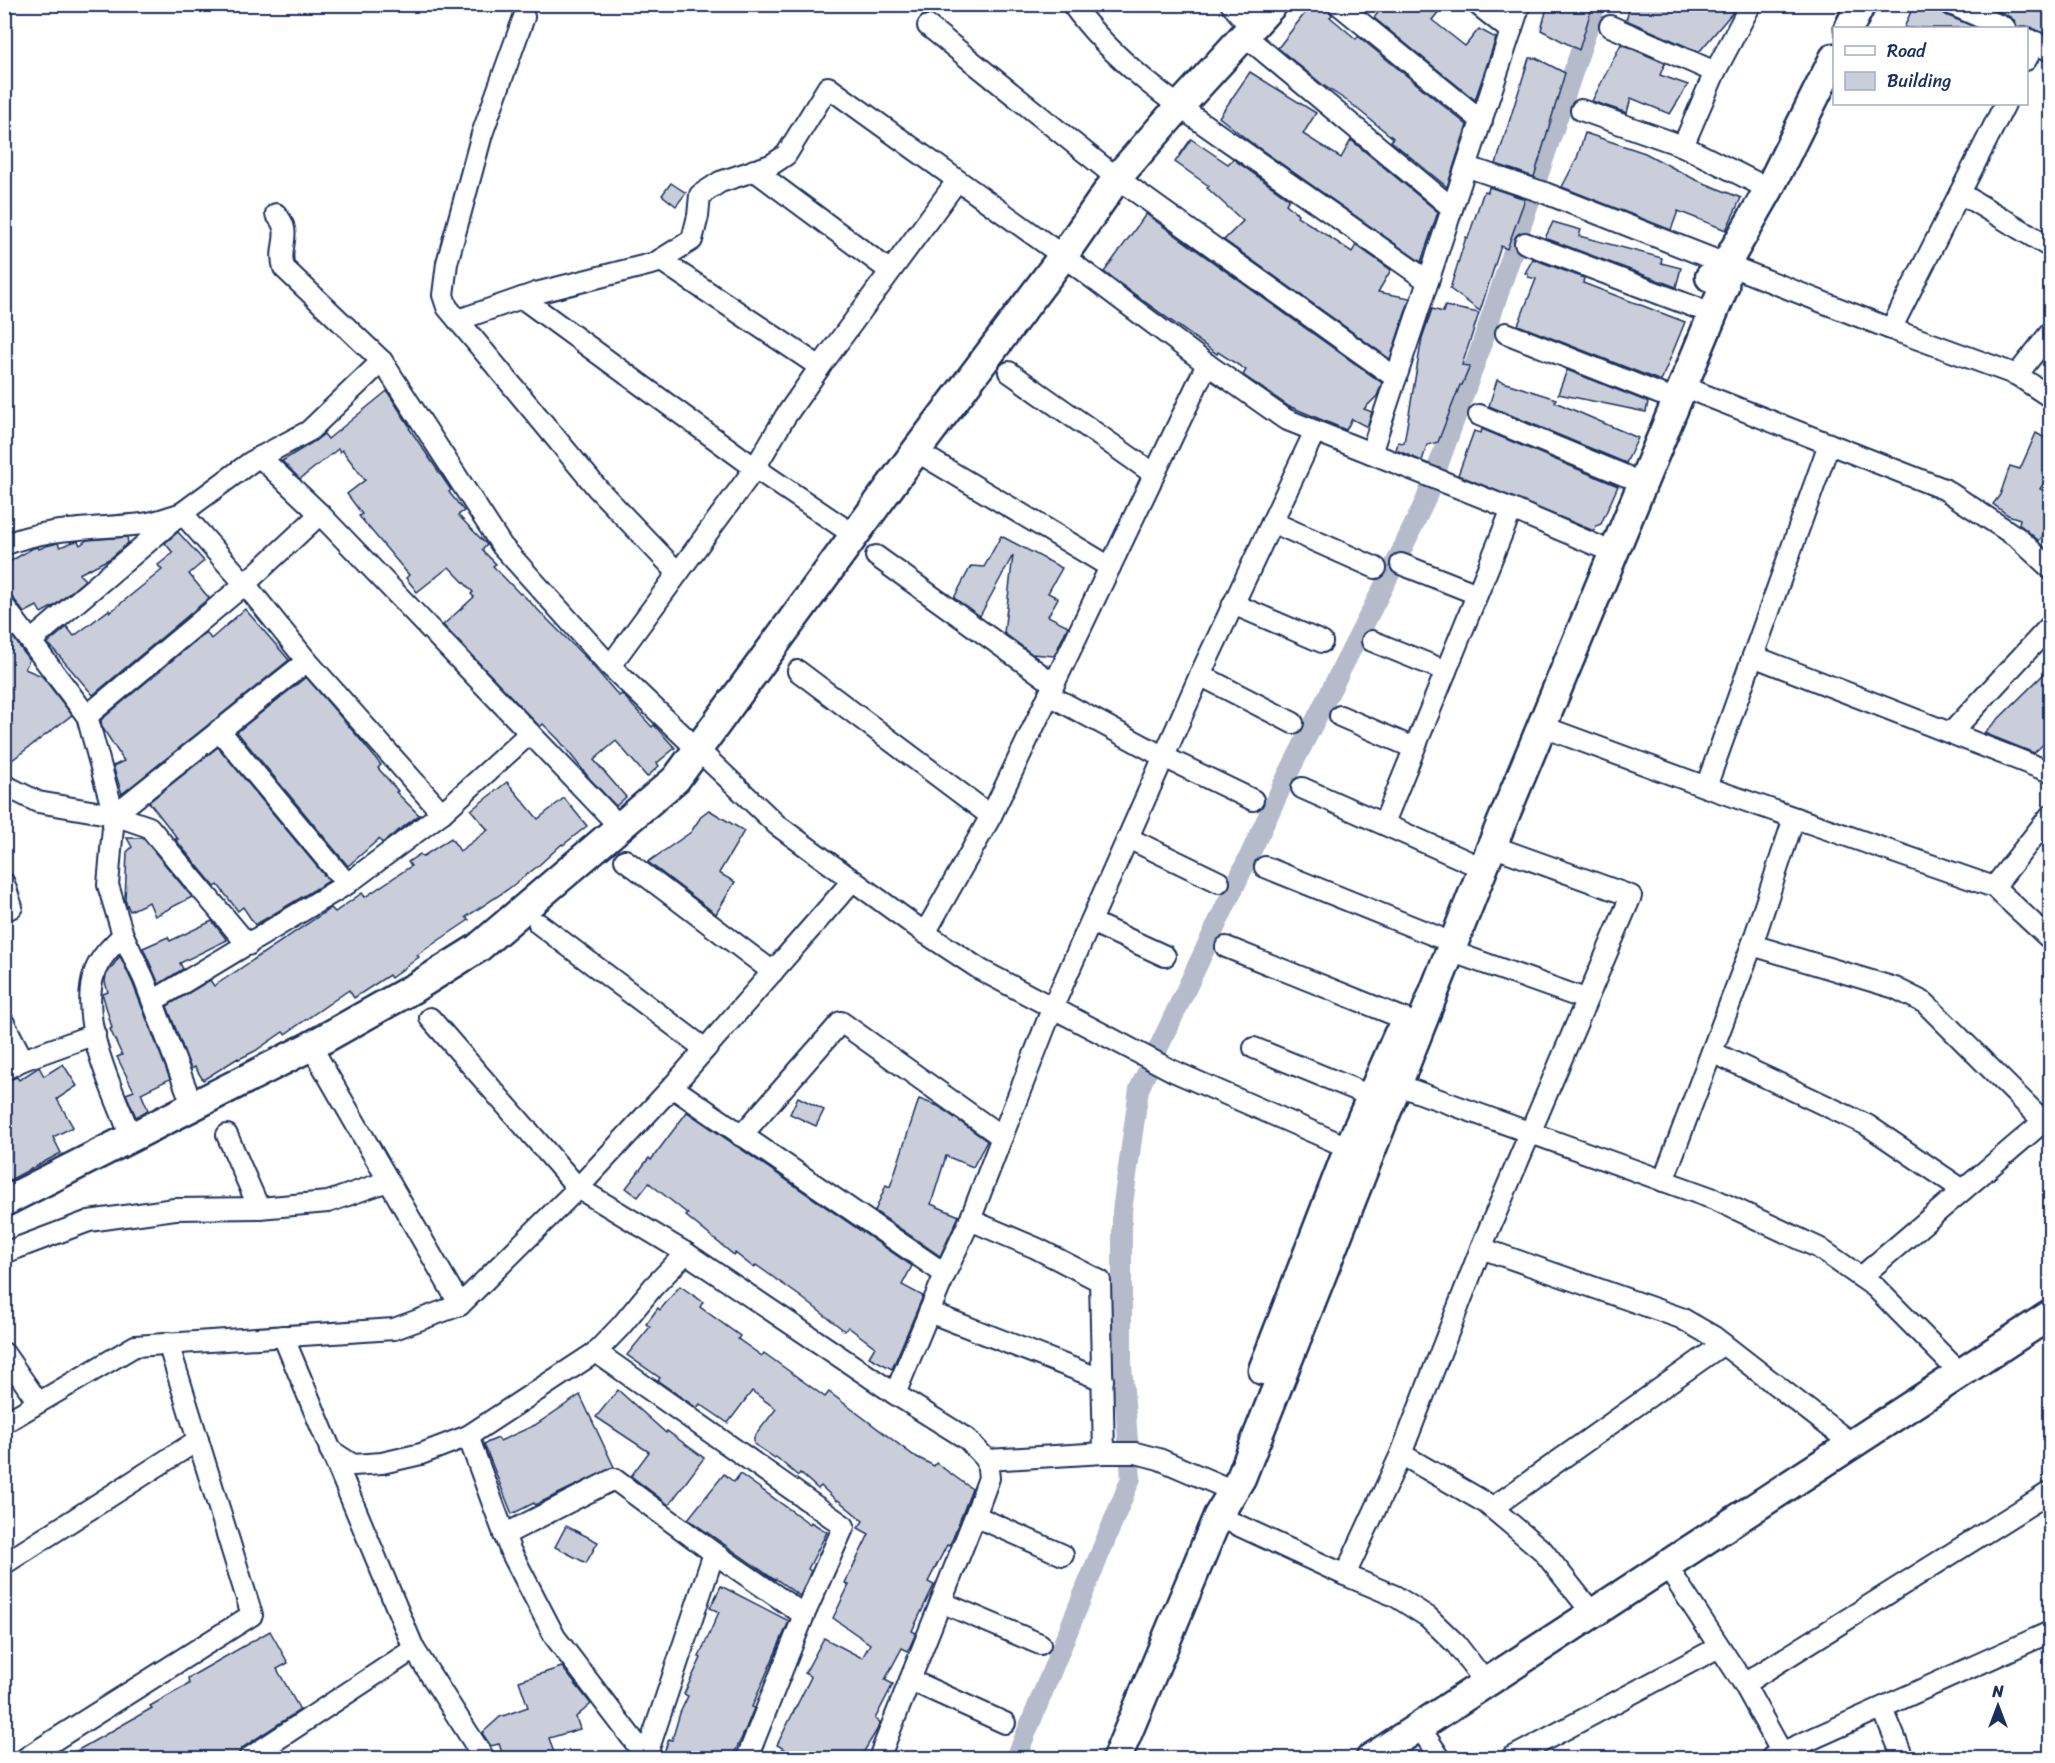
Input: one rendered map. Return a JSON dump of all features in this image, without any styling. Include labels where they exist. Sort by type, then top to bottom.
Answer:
[{"type":"street","points":[[1072,4],[1085,23],[1118,56],[1179,107],[1428,281]]},
{"type":"street","points":[[1232,4],[1247,31],[1452,208]]},
{"type":"street","points":[[4,1202],[194,1107],[318,1060],[414,988],[478,948],[676,779],[702,754],[854,535],[1063,256],[1117,178],[1247,31],[1274,4]]},
{"type":"street","points":[[1338,4],[1482,121]]},
{"type":"street","points":[[1477,4],[1511,31]]},
{"type":"street","points":[[1371,453],[1452,208],[1468,167],[1520,4]]},
{"type":"street","points":[[1850,27],[1862,4]]},
{"type":"street","points":[[1951,4],[2003,27]]},
{"type":"street","points":[[1683,146],[1743,7]]},
{"type":"street","points":[[524,17],[482,134],[447,263],[443,295],[447,307],[598,489],[678,573]]},
{"type":"street","points":[[928,26],[1117,178],[1396,378]]},
{"type":"street","points":[[1610,26],[1715,72]]},
{"type":"street","points":[[2028,57],[2038,44]]},
{"type":"street","points":[[1117,1758],[1218,1516],[1241,1478],[1359,1152],[1371,1096],[1405,1018],[1492,846],[1672,391],[1709,277],[1726,264],[1769,189],[1833,60]]},
{"type":"street","points":[[458,320],[522,298],[655,263],[692,240],[700,195],[720,182],[771,165],[786,155],[828,87],[1285,419],[1512,509],[1598,546]]},
{"type":"street","points":[[1891,329],[2004,105]]},
{"type":"street","points":[[1581,110],[1683,146],[1769,189]]},
{"type":"street","points":[[1468,167],[1545,193],[1891,329],[2017,375],[2050,397]]},
{"type":"street","points":[[754,171],[890,271]]},
{"type":"street","points":[[610,666],[755,468],[785,417],[820,367],[957,181]]},
{"type":"street","points":[[1960,193],[2050,247]]},
{"type":"street","points":[[276,214],[284,222],[286,228],[282,256],[284,268],[382,362],[502,546],[610,666],[777,825],[925,933],[981,970],[1173,1071],[1359,1152]]},
{"type":"street","points":[[1525,243],[1697,309]]},
{"type":"street","points":[[660,260],[820,367]]},
{"type":"street","points":[[1218,1516],[1225,1469],[1359,1152],[1398,1085],[1469,862],[1626,476],[1724,287],[1726,264]]},
{"type":"street","points":[[522,298],[755,468],[854,535]]},
{"type":"street","points":[[1506,333],[1829,444],[1944,489],[2018,538],[2050,568]]},
{"type":"street","points":[[2017,375],[2050,333]]},
{"type":"street","points":[[31,641],[182,513],[260,457],[309,431],[382,362]]},
{"type":"street","points":[[925,933],[991,816],[1207,364]]},
{"type":"street","points":[[1009,372],[1155,474]]},
{"type":"street","points":[[1479,415],[1626,476]]},
{"type":"street","points":[[895,1394],[970,1220],[1052,1009],[1200,675],[1315,431]]},
{"type":"street","points":[[1706,787],[1829,444]]},
{"type":"street","points":[[916,451],[1110,567]]},
{"type":"street","points":[[260,457],[320,514],[620,827]]},
{"type":"street","points":[[1384,823],[1512,509]]},
{"type":"street","points":[[4,545],[14,534],[144,524],[182,513]]},
{"type":"street","points":[[182,513],[245,584],[307,661],[442,813]]},
{"type":"street","points":[[87,716],[245,584],[320,514]]},
{"type":"street","points":[[1272,522],[1376,568]]},
{"type":"street","points":[[876,556],[1052,689],[1164,757],[1253,800]]},
{"type":"street","points":[[1401,564],[1477,594]]},
{"type":"street","points":[[1233,604],[1322,642]]},
{"type":"street","points":[[4,606],[87,716],[114,815],[108,885],[123,935],[153,1001],[194,1107]]},
{"type":"street","points":[[1951,733],[2050,626]]},
{"type":"street","points":[[1372,641],[1446,671]]},
{"type":"street","points":[[1753,656],[2050,772]]},
{"type":"street","points":[[114,815],[307,661]]},
{"type":"street","points":[[798,671],[991,816]]},
{"type":"street","points":[[1200,675],[1293,723]]},
{"type":"street","points":[[1340,717],[1414,748]]},
{"type":"street","points":[[1541,726],[1706,787],[1995,888],[2050,939]]},
{"type":"street","points":[[219,730],[347,884]]},
{"type":"street","points":[[153,1001],[347,884],[442,813],[530,733]]},
{"type":"street","points":[[4,785],[38,801],[114,815],[149,827],[248,945]]},
{"type":"street","points":[[1302,788],[1469,862]]},
{"type":"street","points":[[1995,888],[2050,816]]},
{"type":"street","points":[[1663,1181],[1752,945],[1794,818]]},
{"type":"street","points":[[1128,838],[1219,882]]},
{"type":"street","points":[[1345,1575],[1401,1454],[1481,1248],[1585,999],[1631,896],[1492,846]]},
{"type":"street","points":[[624,860],[773,972]]},
{"type":"street","points":[[1265,867],[1444,944],[1585,999]]},
{"type":"street","points":[[4,1423],[135,1346],[394,1329],[460,1305],[578,1188],[672,1087],[853,880]]},
{"type":"street","points":[[4,883],[12,907],[4,911]]},
{"type":"street","points":[[1091,922],[1165,956]]},
{"type":"street","points":[[539,924],[705,1049]]},
{"type":"street","points":[[123,935],[105,953],[96,969],[90,988],[89,1012],[99,1053],[131,1137]]},
{"type":"street","points":[[1752,945],[1895,988],[1925,1003],[2047,1119],[1861,1277]]},
{"type":"street","points":[[1226,947],[1405,1018]]},
{"type":"street","points":[[430,1018],[578,1188],[686,1253],[895,1394],[967,1438],[987,1460],[989,1478],[879,1758]]},
{"type":"street","points":[[741,1136],[841,1022],[1002,1137]]},
{"type":"street","points":[[4,1023],[23,1060]]},
{"type":"street","points":[[4,1070],[23,1060],[95,1034]]},
{"type":"street","points":[[1254,1048],[1371,1096]]},
{"type":"street","points":[[1712,1052],[1867,1125],[1963,1190]]},
{"type":"street","points":[[318,1060],[460,1305]]},
{"type":"street","points":[[1398,1085],[1714,1199],[1820,1248],[1875,1287],[1960,1373]]},
{"type":"street","points":[[672,1087],[945,1274]]},
{"type":"street","points":[[227,1135],[259,1208]]},
{"type":"street","points":[[4,1254],[89,1221],[175,1209],[259,1208],[328,1202],[388,1181]]},
{"type":"street","points":[[970,1220],[1036,1248],[1100,1281],[1103,1380],[1109,1452]]},
{"type":"street","points":[[1481,1248],[1681,1318],[1723,1344],[1852,1444]]},
{"type":"street","points":[[330,1450],[352,1465],[382,1463],[421,1454],[468,1436],[597,1352],[653,1287],[686,1253]]},
{"type":"street","points":[[929,1312],[1103,1380]]},
{"type":"street","points":[[1371,1758],[2050,1315]]},
{"type":"street","points":[[283,1336],[414,1649],[484,1758]]},
{"type":"street","points":[[26,1758],[252,1615],[168,1343]]},
{"type":"street","points":[[1492,1508],[1723,1344]]},
{"type":"street","points":[[597,1352],[844,1526],[804,1615],[747,1758]]},
{"type":"street","points":[[4,1353],[39,1402]]},
{"type":"street","points":[[468,1436],[510,1550],[555,1638],[646,1758]]},
{"type":"street","points":[[4,1564],[198,1440]]},
{"type":"street","points":[[987,1460],[1109,1452],[1136,1454],[1159,1459],[1222,1486]]},
{"type":"street","points":[[1401,1454],[1492,1508],[1543,1551],[1593,1614]]},
{"type":"street","points":[[504,1535],[614,1479],[714,1553],[804,1615]]},
{"type":"street","points":[[1744,1684],[2050,1491]]},
{"type":"street","points":[[975,1516],[1063,1555]]},
{"type":"street","points":[[1218,1516],[1395,1596],[1428,1617],[1456,1644],[1487,1684]]},
{"type":"street","points":[[646,1758],[714,1553]]},
{"type":"street","points":[[1666,1565],[1744,1684],[1776,1756],[2050,1632]]},
{"type":"street","points":[[941,1602],[1040,1644]]},
{"type":"street","points":[[1511,1758],[1719,1647]]},
{"type":"street","points":[[249,1758],[414,1649]]},
{"type":"street","points":[[910,1680],[1005,1723]]},
{"type":"street","points":[[1883,1709],[1903,1758]]},
{"type":"street","points":[[1420,1728],[1440,1758]]},
{"type":"building","points":[[1312,4],[1326,4],[1332,15],[1330,17],[1356,39],[1358,36],[1467,125],[1447,187],[1391,141],[1393,138],[1278,48]]},
{"type":"building","points":[[1384,4],[1429,4],[1440,10],[1432,20],[1465,46],[1479,29],[1496,38],[1475,100],[1374,18]]},
{"type":"building","points":[[1548,4],[1593,4],[1579,50],[1541,30]]},
{"type":"building","points":[[1631,4],[1717,4],[1733,12],[1699,52],[1626,20]]},
{"type":"building","points":[[1914,4],[1939,4],[1941,11],[1946,15],[1975,27],[1904,27]]},
{"type":"building","points":[[1982,4],[2050,4],[2050,38],[2031,27],[2017,27],[2015,21]]},
{"type":"building","points":[[1621,44],[1665,63],[1660,75],[1688,85],[1670,114],[1631,98],[1627,113],[1592,101]]},
{"type":"building","points":[[1529,58],[1536,58],[1565,73],[1534,177],[1496,164]]},
{"type":"building","points":[[1250,72],[1316,113],[1303,134],[1341,158],[1351,140],[1438,212],[1421,262],[1249,141],[1219,117]]},
{"type":"building","points":[[1585,133],[1645,153],[1694,179],[1741,198],[1726,230],[1678,211],[1671,230],[1562,187],[1577,158]]},
{"type":"building","points":[[1191,139],[1228,164],[1233,159],[1289,199],[1286,204],[1298,214],[1297,216],[1352,252],[1356,245],[1391,270],[1378,292],[1410,298],[1390,359],[1224,240],[1243,221],[1207,188],[1209,186],[1175,162]]},
{"type":"building","points":[[671,183],[686,193],[676,206],[662,195]]},
{"type":"building","points":[[1489,187],[1525,199],[1507,249],[1501,246],[1480,311],[1450,289],[1466,237],[1468,238],[1484,191],[1488,192]]},
{"type":"building","points":[[1146,214],[1382,383],[1377,396],[1364,409],[1372,412],[1367,427],[1352,419],[1346,430],[1291,408],[1243,375],[1246,370],[1218,352],[1217,354],[1104,272]]},
{"type":"building","points":[[1553,222],[1581,230],[1579,236],[1662,258],[1661,263],[1681,268],[1676,287],[1545,238]]},
{"type":"building","points":[[1533,259],[1584,278],[1583,283],[1685,322],[1661,381],[1518,325],[1536,279],[1528,277],[1525,273]]},
{"type":"building","points":[[1445,306],[1479,313],[1462,365],[1470,366],[1460,385],[1438,442],[1427,445],[1422,461],[1396,450],[1398,442],[1404,443],[1422,338],[1432,309],[1443,312]]},
{"type":"building","points":[[1567,370],[1648,402],[1646,412],[1558,394]]},
{"type":"building","points":[[1497,380],[1556,399],[1555,402],[1638,438],[1626,463],[1489,406]]},
{"type":"building","points":[[387,391],[451,490],[449,492],[464,511],[458,515],[487,545],[482,550],[496,564],[493,566],[586,658],[619,696],[622,694],[675,748],[657,763],[659,766],[647,777],[616,741],[594,760],[626,797],[616,806],[590,779],[559,740],[543,724],[540,727],[443,625],[474,597],[471,594],[473,592],[449,567],[417,592],[406,578],[409,575],[359,516],[362,514],[347,494],[365,480],[342,450],[340,452],[338,449],[300,479],[282,461],[324,434],[328,439]]},
{"type":"building","points":[[1482,429],[1618,486],[1601,524],[1596,526],[1594,531],[1458,475],[1474,431],[1481,433]]},
{"type":"building","points":[[2036,433],[2050,441],[2050,474],[2040,489],[2050,493],[2050,525],[2039,541],[2019,524],[2020,519],[2008,515],[1993,504],[2000,495],[2010,466],[2020,469]]},
{"type":"building","points":[[178,532],[204,561],[189,574],[209,598],[93,695],[48,643],[67,627],[74,636],[109,610],[110,612],[162,570],[158,565],[173,553],[165,543]]},
{"type":"building","points":[[1001,536],[1062,568],[1048,593],[1058,598],[1048,616],[1068,626],[1054,656],[1032,654],[1004,633],[1013,555],[980,616],[954,598],[971,566],[984,567]]},
{"type":"building","points":[[127,537],[128,543],[111,558],[79,574],[85,580],[54,606],[41,613],[37,606],[24,613],[14,599],[4,591],[4,565],[33,548],[38,547],[39,549],[58,543],[60,547],[78,541],[80,545],[87,540]]},
{"type":"building","points":[[245,609],[289,660],[122,794],[113,766],[124,761],[102,727],[101,720],[206,632],[211,639]]},
{"type":"building","points":[[13,637],[29,660],[25,669],[42,676],[72,715],[4,766],[4,644]]},
{"type":"building","points":[[2050,668],[2050,738],[2034,753],[1984,733]]},
{"type":"building","points":[[306,677],[381,765],[378,768],[398,791],[396,792],[419,815],[382,843],[379,839],[348,866],[237,732]]},
{"type":"building","points":[[218,747],[329,881],[255,925],[243,907],[238,911],[218,885],[215,887],[175,839],[178,839],[149,802]]},
{"type":"building","points":[[507,782],[538,819],[564,798],[587,826],[507,890],[466,917],[469,920],[417,955],[419,957],[391,978],[389,975],[354,998],[349,990],[285,1034],[283,1032],[255,1051],[238,1058],[203,1080],[195,1067],[191,1069],[167,1006],[210,980],[214,986],[331,908],[335,912],[362,893],[365,897],[411,866],[408,862],[420,854],[422,857],[451,838],[460,851],[488,830],[471,810]]},
{"type":"building","points":[[709,810],[744,831],[719,873],[735,882],[716,914],[648,862],[691,832],[702,815]]},
{"type":"building","points":[[127,838],[143,838],[192,897],[155,916],[149,902],[130,911],[125,900],[127,852],[132,847]]},
{"type":"building","points":[[212,921],[227,940],[180,963],[183,969],[159,984],[143,948],[168,937],[170,941]]},
{"type":"building","points":[[120,956],[170,1079],[141,1093],[148,1110],[136,1117],[126,1094],[134,1091],[117,1057],[122,1055],[110,1029],[112,1028],[103,996],[108,992],[105,982],[106,975]]},
{"type":"building","points":[[63,1064],[77,1086],[57,1099],[73,1127],[53,1137],[61,1153],[4,1183],[4,1082],[17,1077],[19,1080],[39,1067],[44,1076]]},
{"type":"building","points":[[798,1097],[824,1110],[816,1126],[790,1114]]},
{"type":"building","points":[[919,1099],[938,1106],[987,1141],[973,1167],[946,1156],[931,1204],[959,1216],[940,1256],[875,1211],[886,1185],[890,1187]]},
{"type":"building","points":[[687,1112],[912,1266],[902,1285],[923,1296],[892,1369],[869,1357],[875,1347],[848,1327],[845,1331],[756,1265],[754,1268],[735,1253],[734,1255],[649,1183],[638,1197],[626,1188],[649,1158],[651,1160]]},
{"type":"building","points":[[680,1286],[703,1302],[700,1307],[740,1336],[738,1339],[762,1356],[764,1353],[825,1397],[829,1392],[913,1455],[934,1466],[936,1463],[972,1489],[953,1538],[928,1582],[934,1585],[912,1631],[916,1633],[908,1651],[902,1648],[885,1680],[893,1684],[875,1719],[880,1722],[877,1730],[860,1758],[781,1758],[786,1750],[777,1745],[811,1677],[805,1673],[824,1638],[862,1658],[870,1644],[833,1618],[849,1585],[845,1583],[869,1534],[858,1528],[863,1521],[821,1486],[818,1489],[800,1473],[798,1476],[776,1457],[754,1444],[754,1437],[776,1409],[752,1391],[728,1423],[700,1404],[697,1408],[658,1381],[660,1378],[627,1355],[650,1327],[646,1324],[658,1308],[660,1310]]},
{"type":"building","points":[[618,1390],[666,1433],[667,1431],[704,1458],[669,1505],[631,1476],[649,1452],[596,1417]]},
{"type":"building","points":[[580,1395],[614,1467],[512,1514],[484,1444],[498,1438],[500,1441],[535,1425]]},
{"type":"building","points":[[724,1474],[734,1482],[740,1474],[810,1524],[811,1522],[827,1532],[808,1569],[811,1571],[800,1596],[688,1519]]},
{"type":"building","points":[[566,1526],[598,1542],[586,1563],[555,1547]]},
{"type":"building","points":[[721,1586],[789,1621],[732,1758],[674,1758],[663,1755],[669,1739],[672,1740],[688,1696],[684,1694],[719,1612],[710,1608]]},
{"type":"building","points":[[270,1631],[288,1663],[277,1669],[300,1710],[242,1748],[238,1755],[231,1758],[64,1758],[152,1708],[150,1706],[189,1684],[188,1678]]},
{"type":"building","points":[[562,1667],[591,1704],[576,1717],[580,1729],[549,1738],[555,1756],[504,1758],[499,1744],[491,1746],[482,1733],[500,1717],[528,1707],[519,1681]]},
{"type":"waterway","points":[[1016,1758],[1131,1478],[1122,1365],[1122,1211],[1139,1089],[1285,780],[1426,499],[1476,361],[1596,4]]}]
